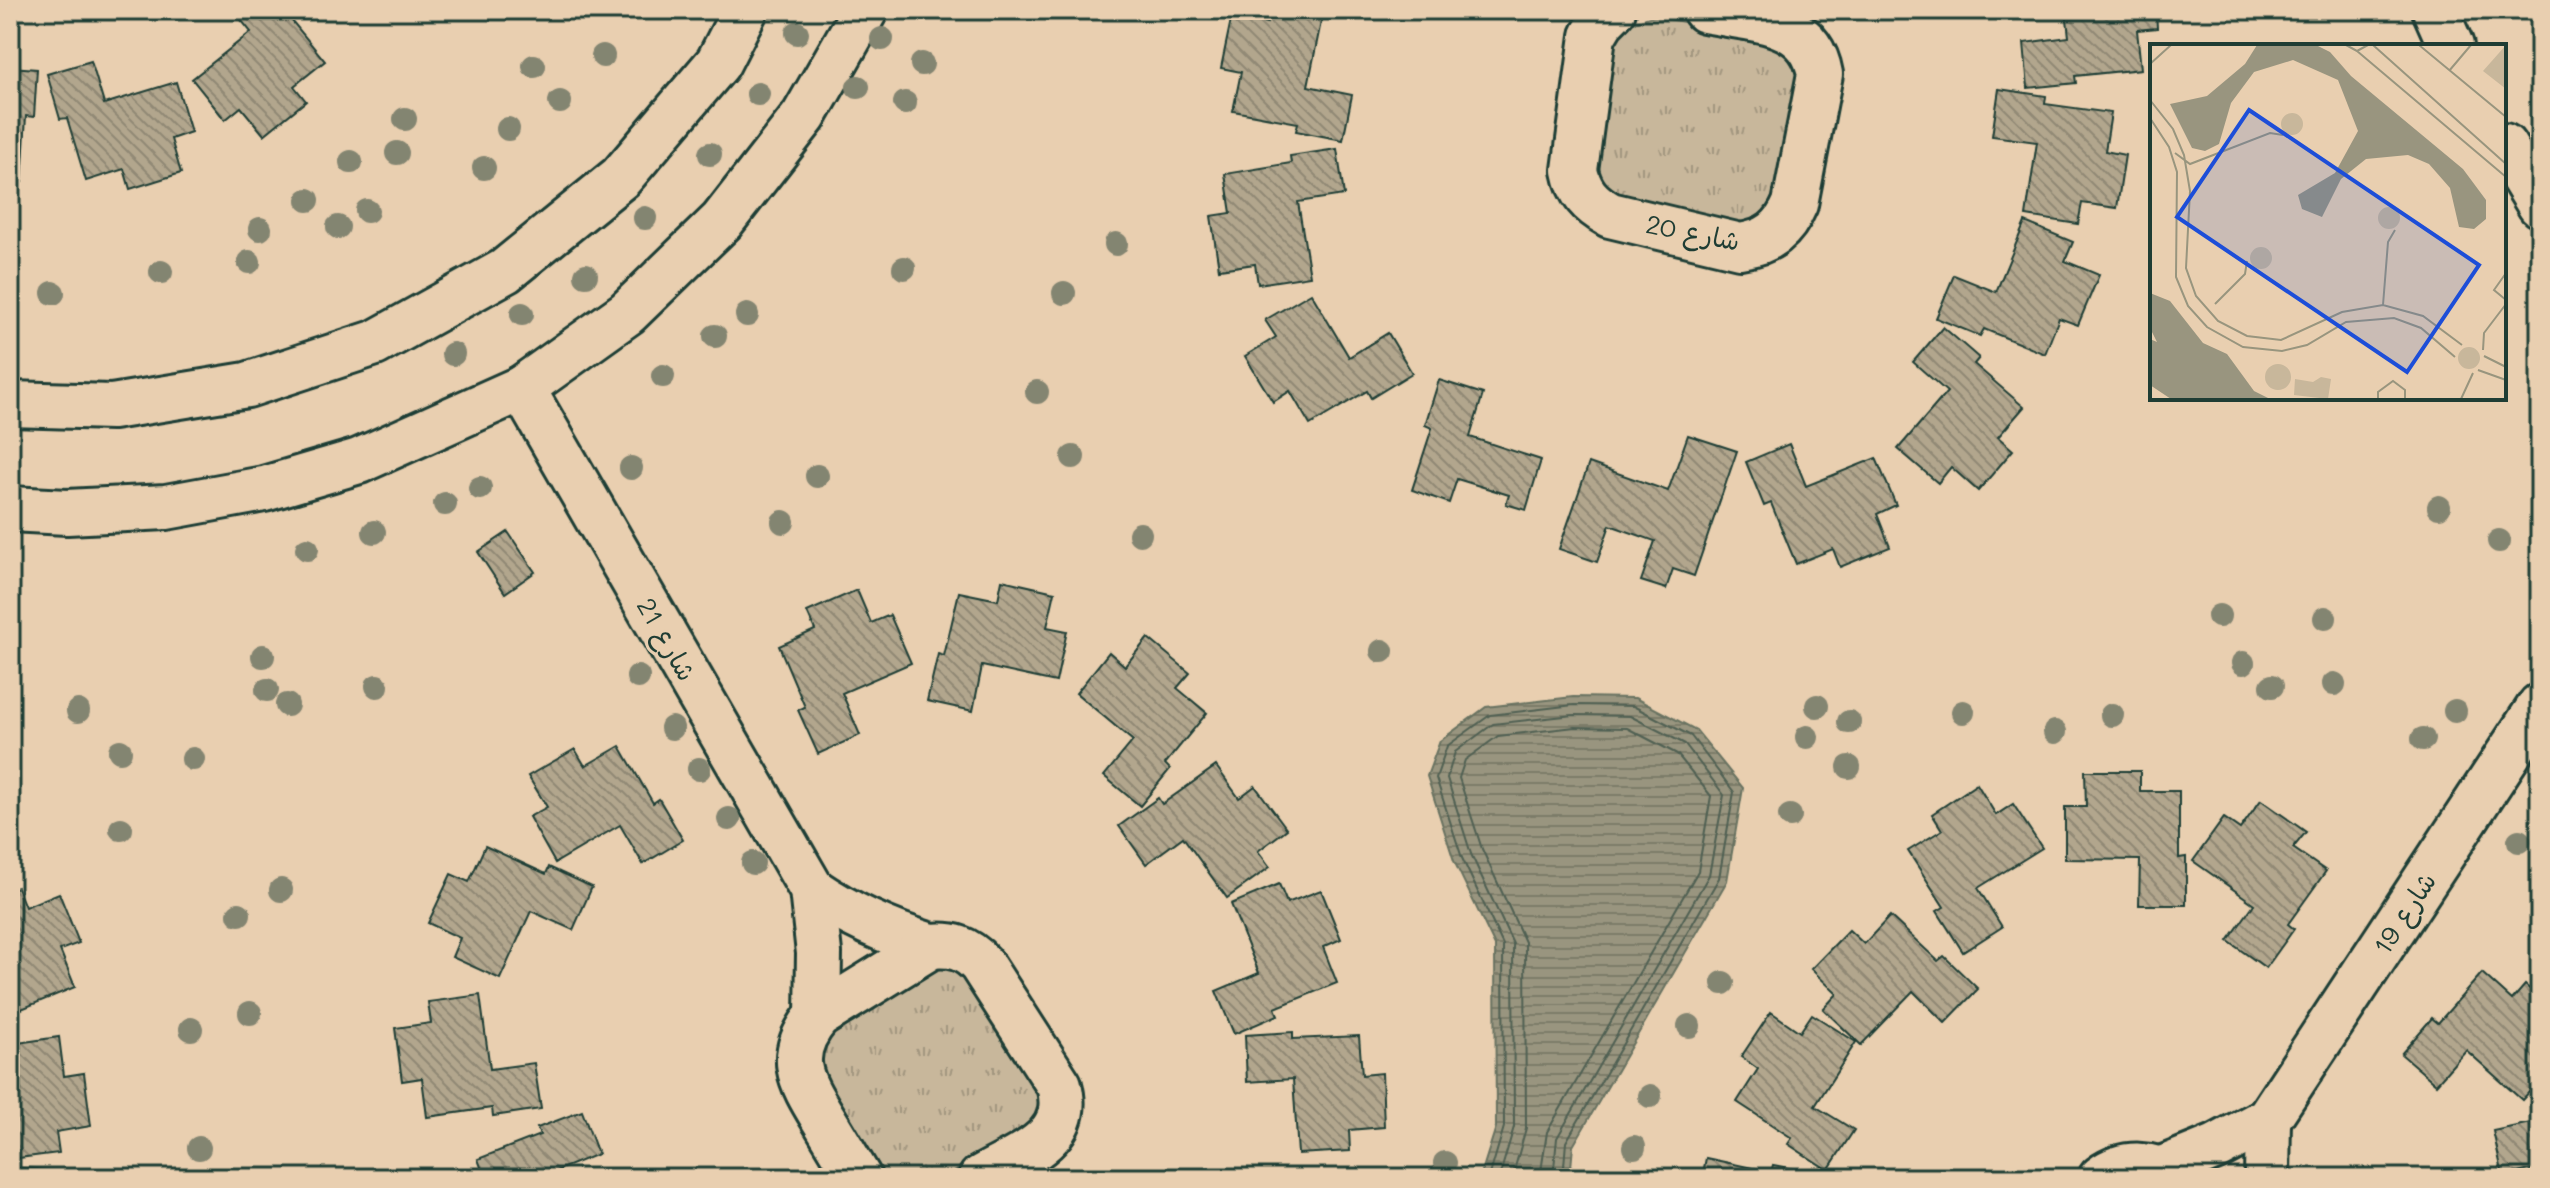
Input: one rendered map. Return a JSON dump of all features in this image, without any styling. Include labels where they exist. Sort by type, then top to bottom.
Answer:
[{"type":"street","points":[[10,404],[112,407],[247,385],[375,343],[505,271],[621,177],[718,63],[745,10]]},
{"type":"street","points":[[10,509],[67,512],[166,507],[264,489],[359,461],[522,388],[627,313],[722,221],[804,116],[865,10]]},
{"type":"street","name":"شارع 20","points":[[1613,10],[1593,36],[1575,170],[1577,184],[1597,208],[1610,215],[1740,246],[1758,243],[1775,235],[1788,221],[1795,204],[1820,74],[1811,46],[1782,19],[1705,10]]},
{"type":"street","points":[[2435,10],[2450,44]]},
{"type":"street","points":[[2506,149],[2540,205]]},
{"type":"street","name":"شارع 21","points":[[522,388],[812,890],[819,953],[818,1016]]},
{"type":"street","name":"شارع 19","points":[[2101,1178],[2123,1167],[2142,1165],[2169,1173],[2268,1119],[2540,706]]},
{"type":"street","name":"شارع 21","points":[[812,890],[839,909],[869,924],[931,946],[959,946],[971,953],[1059,1085],[1063,1101],[1062,1117],[1055,1131],[1043,1142],[981,1178]]},
{"type":"street","name":"شارع 21","points":[[859,1178],[803,1086],[798,1068],[799,1049],[806,1030],[818,1016],[931,946]]},
{"type":"street","points":[[2267,1178],[2268,1119]]},
{"type":"green space","points":[[1655,16],[1779,42],[1800,68],[1774,198],[1767,211],[1752,222],[1732,227],[1611,200],[1590,159],[1615,41],[1632,24]]},
{"type":"green space","points":[[930,964],[963,967],[1041,1094],[1037,1113],[1025,1128],[944,1178],[875,1178],[811,1078],[813,1045]]},
{"type":"water","points":[[1573,697],[1635,698],[1696,730],[1743,788],[1727,881],[1573,1146],[1570,1178],[1480,1178],[1496,1127],[1495,946],[1454,861],[1427,776],[1440,741],[1486,707]]},
{"type":"building","points":[[233,10],[283,10],[325,61],[294,86],[306,101],[264,135],[241,107],[225,120],[192,79],[251,32]]},
{"type":"building","points":[[1270,10],[1323,12],[1308,86],[1352,95],[1343,140],[1296,131],[1298,123],[1233,111],[1241,72],[1221,68],[1232,15],[1267,23]]},
{"type":"building","points":[[2066,10],[2156,10],[2157,28],[2137,30],[2141,69],[2075,76],[2076,83],[2028,88],[2024,43],[2069,37]]},
{"type":"building","points":[[91,61],[104,104],[176,82],[191,132],[171,139],[181,173],[130,189],[124,169],[86,181],[67,118],[60,119],[47,74]]},
{"type":"building","points":[[10,67],[37,69],[34,117],[26,116],[22,182],[10,181]]},
{"type":"building","points":[[1999,89],[2046,96],[2045,104],[2111,113],[2105,151],[2125,155],[2117,208],[2082,203],[2078,224],[2026,216],[2037,142],[1992,136]]},
{"type":"building","points":[[1337,149],[1344,195],[1298,202],[1310,276],[1258,284],[1255,264],[1219,269],[1211,216],[1231,213],[1225,174],[1291,163],[1290,156]]},
{"type":"building","points":[[2025,222],[2073,242],[2065,261],[2099,275],[2078,325],[2059,318],[2045,354],[1984,329],[1980,336],[1936,318],[1954,275],[1996,292]]},
{"type":"building","points":[[1311,293],[1349,357],[1388,333],[1412,373],[1371,398],[1367,391],[1310,425],[1290,391],[1273,402],[1245,356],[1276,337],[1265,320]]},
{"type":"building","points":[[1943,327],[1979,358],[1974,364],[2024,407],[1998,437],[2013,450],[1978,491],[1951,467],[1938,483],[1898,449],[1947,392],[1913,362]]},
{"type":"building","points":[[1439,380],[1483,394],[1470,437],[1541,460],[1526,510],[1506,504],[1509,495],[1457,479],[1449,503],[1412,490],[1432,428],[1425,425]]},
{"type":"building","points":[[1688,435],[1737,451],[1694,576],[1673,569],[1666,589],[1641,581],[1655,541],[1610,525],[1597,562],[1559,549],[1589,463],[1668,491]]},
{"type":"building","points":[[1789,444],[1806,486],[1876,458],[1896,505],[1877,514],[1890,547],[1840,567],[1833,549],[1796,564],[1771,503],[1764,506],[1746,462]]},
{"type":"building","points":[[508,532],[535,572],[505,593],[478,552]]},
{"type":"building","points":[[1002,580],[1055,592],[1047,627],[1067,631],[1056,682],[982,666],[973,711],[927,701],[938,654],[944,656],[959,592],[998,600]]},
{"type":"building","points":[[857,590],[871,623],[890,615],[911,663],[842,693],[860,735],[818,754],[798,710],[805,707],[779,646],[815,630],[807,612]]},
{"type":"building","points":[[1148,638],[1190,673],[1177,688],[1207,713],[1165,764],[1170,769],[1140,806],[1104,776],[1133,741],[1076,693],[1109,652],[1125,666]]},
{"type":"building","points":[[620,746],[653,803],[659,799],[683,840],[643,864],[620,825],[555,863],[529,817],[547,807],[528,776],[575,749],[585,766]]},
{"type":"building","points":[[1216,766],[1239,798],[1255,786],[1287,829],[1258,851],[1270,867],[1227,898],[1183,837],[1146,864],[1119,826],[1158,798],[1162,804]]},
{"type":"building","points":[[2085,771],[2140,771],[2140,791],[2179,791],[2179,858],[2186,857],[2186,905],[2139,905],[2140,860],[2065,859],[2065,807],[2086,807]]},
{"type":"building","points":[[1977,784],[1996,815],[2013,804],[2042,848],[1978,888],[2002,927],[1963,952],[1937,911],[1944,907],[1908,851],[1942,830],[1932,814]]},
{"type":"building","points":[[2261,800],[2306,832],[2293,848],[2326,871],[2288,924],[2294,929],[2266,968],[2228,941],[2254,904],[2193,861],[2224,818],[2240,829]]},
{"type":"building","points":[[485,846],[546,874],[549,867],[592,887],[573,930],[531,911],[500,979],[452,957],[460,938],[428,923],[451,874],[469,882]]},
{"type":"building","points":[[1279,884],[1287,903],[1321,890],[1341,939],[1323,947],[1337,983],[1275,1008],[1278,1015],[1234,1034],[1216,991],[1259,973],[1231,904]]},
{"type":"building","points":[[17,887],[25,907],[59,893],[79,943],[60,950],[75,987],[14,1012],[17,1019],[10,1022],[10,890]]},
{"type":"building","points":[[1890,916],[1938,961],[1944,956],[1978,989],[1945,1023],[1913,991],[1861,1045],[1823,1009],[1837,994],[1811,969],[1849,930],[1864,944]]},
{"type":"building","points":[[2482,973],[2512,1000],[2525,985],[2540,998],[2540,1080],[2522,1100],[2466,1050],[2436,1084],[2401,1054],[2432,1018],[2438,1023]]},
{"type":"building","points":[[480,995],[490,1069],[534,1063],[541,1109],[493,1116],[492,1108],[427,1117],[422,1078],[402,1081],[395,1028],[431,1023],[428,1002]]},
{"type":"building","points":[[1771,1012],[1800,1032],[1812,1014],[1856,1042],[1815,1106],[1854,1130],[1828,1170],[1788,1144],[1792,1138],[1737,1102],[1758,1069],[1741,1057]]},
{"type":"building","points":[[1293,1032],[1293,1039],[1359,1036],[1362,1075],[1382,1073],[1384,1127],[1349,1130],[1350,1151],[1298,1154],[1293,1079],[1247,1082],[1245,1035]]},
{"type":"building","points":[[59,1037],[64,1076],[84,1073],[91,1126],[56,1132],[59,1153],[10,1159],[10,1044]]},
{"type":"building","points":[[582,1111],[598,1154],[556,1171],[559,1178],[485,1178],[478,1159],[540,1135],[537,1128]]},
{"type":"building","points":[[2540,1121],[2540,1168],[2503,1176],[2493,1131]]},
{"type":"building","points":[[1706,1158],[1771,1172],[1773,1165],[1819,1174],[1819,1178],[1702,1178]]},
{"type":"building","points":[[10,1167],[60,1171],[59,1178],[10,1178]]}]
